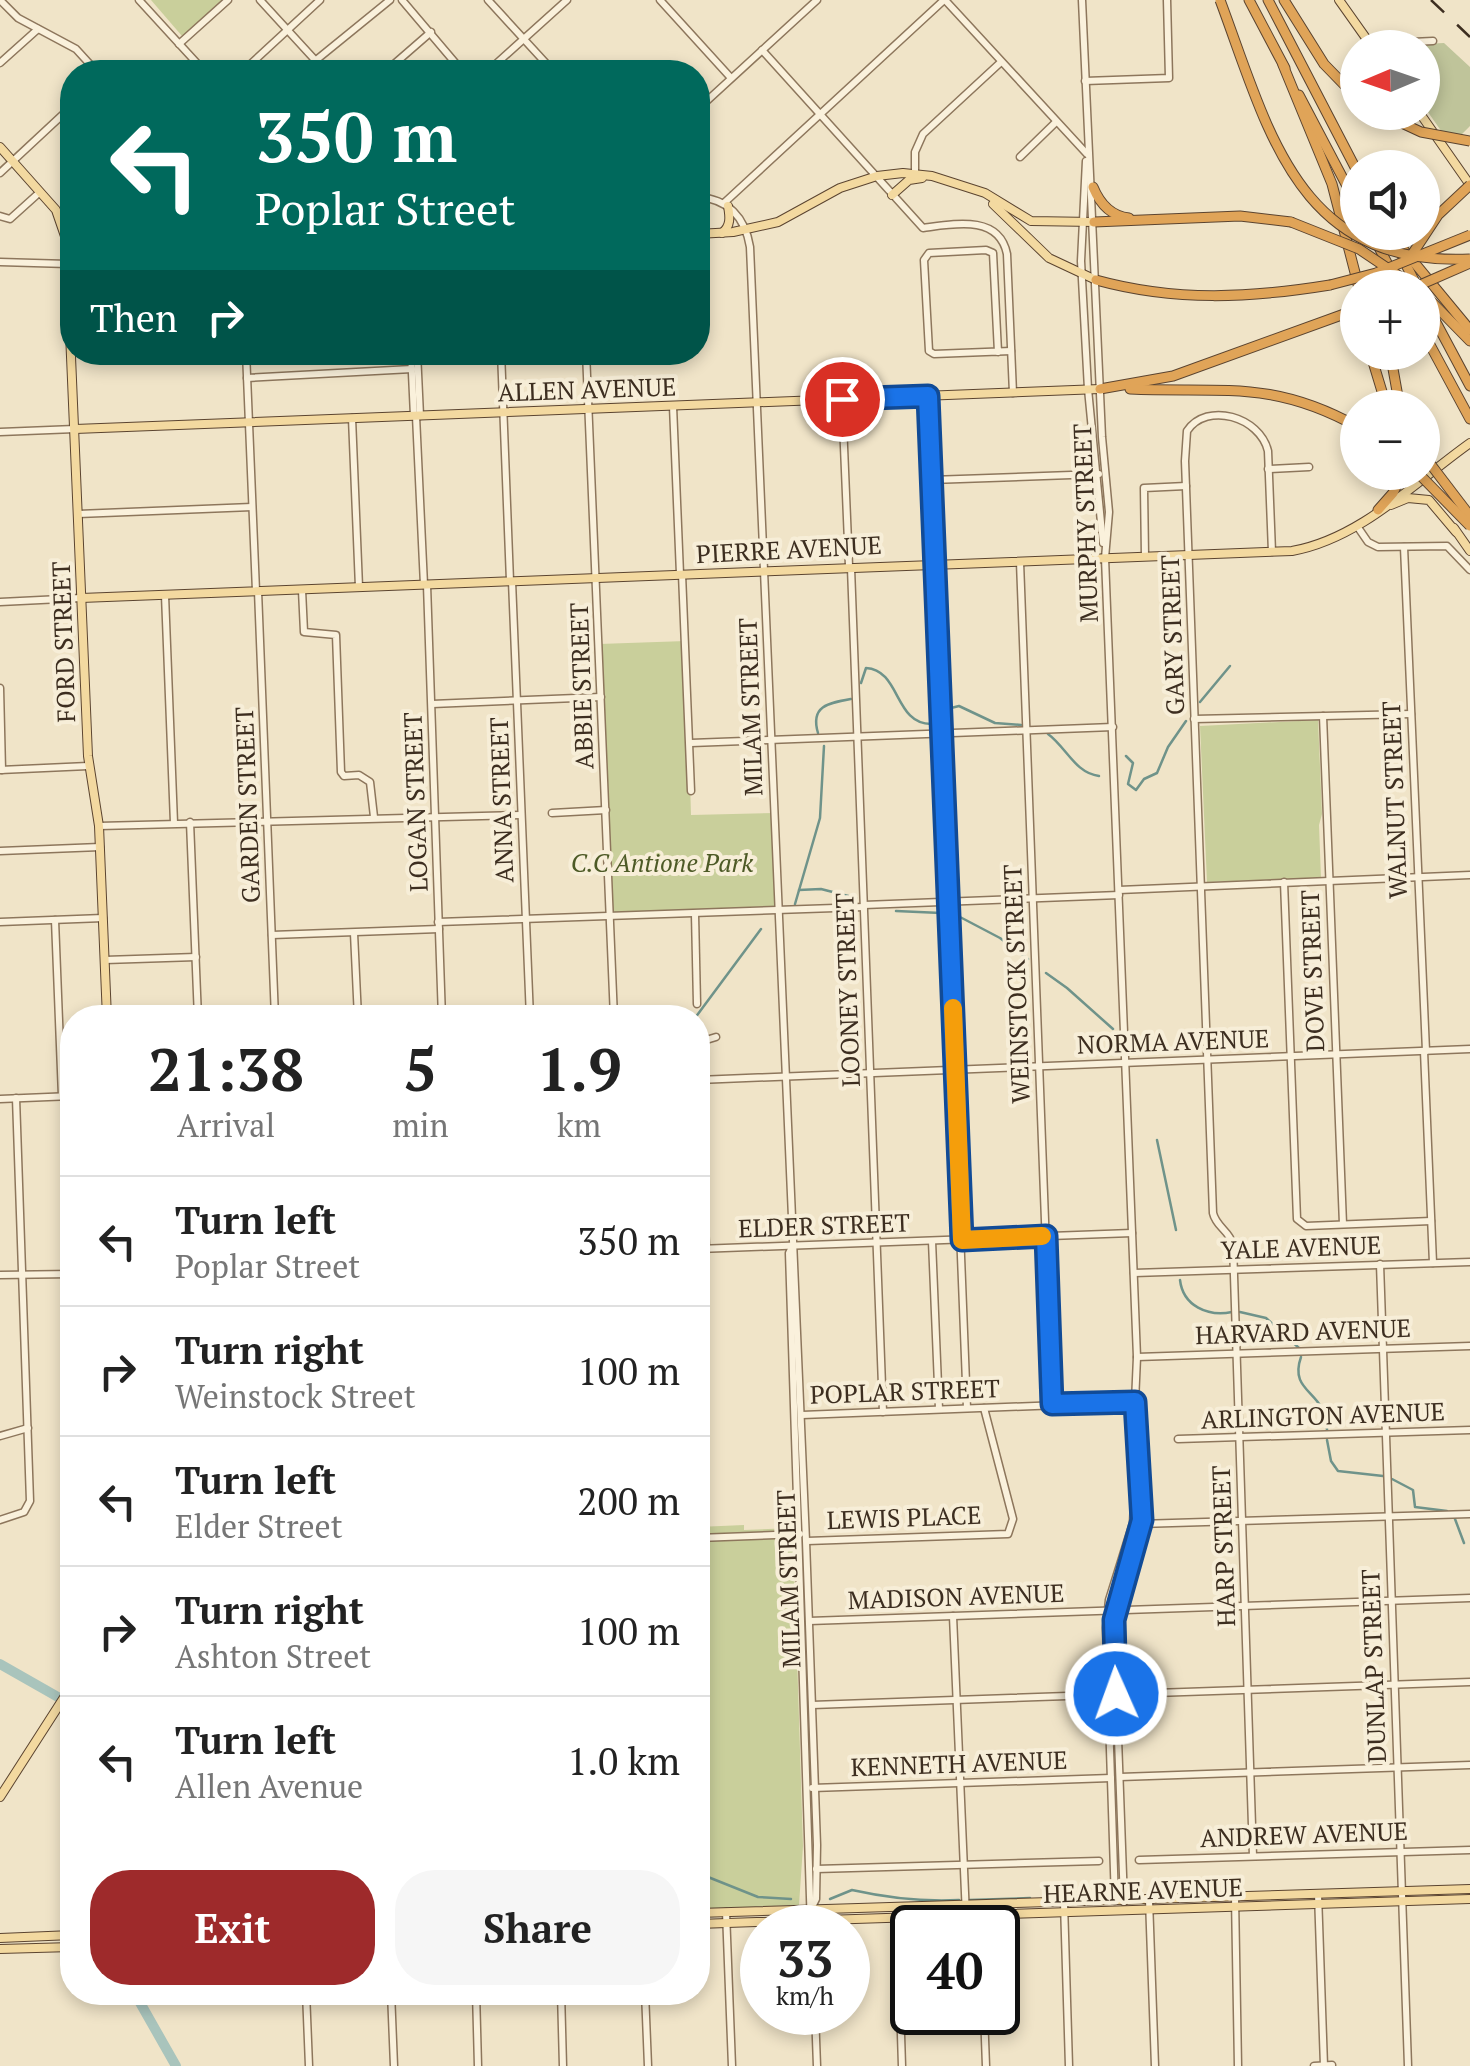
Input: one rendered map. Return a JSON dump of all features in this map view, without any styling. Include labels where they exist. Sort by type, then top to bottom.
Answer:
[{"type":"highway","points":[[1220,0],[1274,144],[1309,198],[1340,225],[1373,243],[1418,256],[1470,261]]},
{"type":"highway","points":[[1249,0],[1340,173]]},
{"type":"highway","points":[[1268,0],[1346,150]]},
{"type":"highway","points":[[1284,0],[1324,64],[1340,80]]},
{"type":"highway","points":[[1283,65],[1332,184],[1354,270]]},
{"type":"highway","points":[[1417,130],[1470,141]]},
{"type":"highway","points":[[1407,270],[1424,234],[1451,200],[1470,185]]},
{"type":"highway","points":[[1093,187],[1112,212],[1142,220]]},
{"type":"highway","points":[[1094,222],[1240,216],[1291,222],[1359,249],[1389,270]]},
{"type":"highway","points":[[1096,280],[1136,290],[1209,298],[1276,294],[1376,273],[1470,235]]},
{"type":"highway","points":[[1404,250],[1470,330]]},
{"type":"highway","points":[[1440,278],[1470,261]]},
{"type":"highway","points":[[1440,312],[1470,341]]},
{"type":"highway","points":[[1104,388],[1179,374],[1340,316]]},
{"type":"highway","points":[[1440,331],[1470,386]]},
{"type":"highway","points":[[1440,364],[1470,420]]},
{"type":"highway","points":[[1104,388],[1220,388],[1257,392],[1327,410],[1340,418]]},
{"type":"highway","points":[[1440,477],[1470,516]]},
{"type":"highway","points":[[1378,510],[1394,490]]},
{"type":"highway","points":[[1436,490],[1470,526]]},
{"type":"main road","points":[[1339,0],[1361,30]]},
{"type":"main road","points":[[1432,130],[1470,185]]},
{"type":"main road","points":[[0,147],[60,213]]},
{"type":"main road","points":[[710,234],[778,222],[823,195],[877,176],[914,174],[985,193],[1031,221],[1094,222]]},
{"type":"main road","points":[[892,194],[910,180],[932,176]]},
{"type":"main road","points":[[968,188],[998,208],[1049,258],[1096,280]]},
{"type":"main road","name":"FORD STREET","points":[[51,203],[60,220]]},
{"type":"main road","points":[[722,233],[728,228],[726,205]]},
{"type":"main road","name":"FORD STREET","points":[[73,365],[88,766],[100,848],[107,1005]]},
{"type":"main road","name":"ALLEN AVENUE","points":[[75,429],[1104,388]]},
{"type":"main road","name":"PIERRE AVENUE","points":[[1440,462],[1469,444]]},
{"type":"main road","name":"PIERRE AVENUE","points":[[81,598],[1272,552],[1321,545],[1357,526],[1402,490]]},
{"type":"main road","points":[[1431,490],[1456,532]]},
{"type":"main road","points":[[1378,510],[1408,498],[1423,498],[1434,503],[1470,551]]},
{"type":"main road","points":[[0,1796],[60,1704]]},
{"type":"main road","name":"HEARNE AVENUE","points":[[1149,1905],[1235,1897],[1253,1901],[1318,1899],[1470,1889]]},
{"type":"main road","name":"HEARNE AVENUE","points":[[1402,1896],[1470,1899]]},
{"type":"main road","name":"HEARNE AVENUE","points":[[1020,1910],[1149,1905],[1235,1907],[1253,1901]]},
{"type":"main road","name":"HEARNE AVENUE","points":[[710,1915],[740,1918]]},
{"type":"main road","name":"HEARNE AVENUE","points":[[710,1921],[740,1916]]},
{"type":"main road","points":[[0,1938],[60,1936]]},
{"type":"main road","points":[[0,1950],[60,1948]]},
{"type":"street","points":[[0,0],[18,18],[76,49],[86,60]]},
{"type":"street","points":[[139,0],[194,60]]},
{"type":"street","points":[[179,44],[228,0]]},
{"type":"street","points":[[260,0],[315,60]]},
{"type":"street","points":[[256,60],[320,0]]},
{"type":"street","points":[[317,60],[390,0]]},
{"type":"street","points":[[402,0],[453,60]]},
{"type":"street","points":[[488,0],[543,60]]},
{"type":"street","points":[[660,0],[731,78]]},
{"type":"street","points":[[710,97],[817,0]]},
{"type":"street","points":[[726,205],[820,112],[944,0],[1088,155]]},
{"type":"street","name":"MURPHY STREET","points":[[1082,0],[1104,388],[1101,474]]},
{"type":"street","points":[[1085,81],[1170,78],[1167,0]]},
{"type":"street","points":[[500,60],[560,2]]},
{"type":"street","points":[[0,63],[38,28]]},
{"type":"street","points":[[399,60],[431,32]]},
{"type":"street","points":[[762,50],[923,228],[980,224],[1001,237],[1007,254],[1013,392]]},
{"type":"street","points":[[914,174],[915,152],[923,134],[1001,62]]},
{"type":"street","points":[[0,173],[60,117]]},
{"type":"street","points":[[1020,156],[1056,122]]},
{"type":"street","name":"MURPHY STREET","points":[[1088,155],[1082,276],[1088,389],[1101,474],[1106,558],[1138,1357],[1137,1457],[1142,1498],[1112,1610],[1110,1778],[1120,1906]]},
{"type":"street","points":[[0,216],[10,220],[40,192]]},
{"type":"street","points":[[710,200],[726,205],[739,216],[746,230]]},
{"type":"street","name":"MILAM STREET","points":[[746,230],[750,246],[795,1253],[816,1899],[813,1905]]},
{"type":"street","points":[[998,352],[993,252],[929,253],[924,260],[929,351],[998,352],[1011,352]]},
{"type":"street","points":[[0,262],[60,264]]},
{"type":"street","name":"GARDEN STREET","points":[[246,365],[275,1005]]},
{"type":"street","name":"LOGAN STREET","points":[[412,365],[417,416]]},
{"type":"street","name":"LOGAN STREET","points":[[415,365],[432,704],[441,1005]]},
{"type":"street","name":"ANNA STREET","points":[[501,365],[529,1005]]},
{"type":"street","name":"ABBIE STREET","points":[[587,365],[613,1005]]},
{"type":"street","points":[[247,378],[412,369]]},
{"type":"street","points":[[928,396],[967,1408]]},
{"type":"street","name":"LOONEY STREET","points":[[842,399],[883,1412]]},
{"type":"street","points":[[673,406],[690,791]]},
{"type":"street","name":"GARY STREET","points":[[1207,1060],[1186,486],[1185,438],[1190,425],[1207,415],[1228,417],[1252,426],[1266,444],[1268,469]]},
{"type":"street","points":[[352,418],[359,587]]},
{"type":"street","points":[[0,432],[75,429]]},
{"type":"street","points":[[1272,552],[1268,469],[1309,468]]},
{"type":"street","points":[[931,480],[1101,474]]},
{"type":"street","points":[[1145,556],[1144,488],[1186,486]]},
{"type":"street","points":[[78,514],[252,507]]},
{"type":"street","points":[[1357,526],[1374,546],[1447,546],[1470,570]]},
{"type":"street","name":"WALNUT STREET","points":[[1404,547],[1433,1263]]},
{"type":"street","name":"WEINSTOCK STREET","points":[[1020,562],[1052,1404]]},
{"type":"street","points":[[302,590],[304,631],[336,635],[341,772],[344,776],[359,775],[370,782],[374,818]]},
{"type":"street","points":[[165,595],[174,823]]},
{"type":"street","points":[[0,602],[81,598]]},
{"type":"street","points":[[0,688],[1,770],[88,766]]},
{"type":"street","points":[[432,704],[601,697]]},
{"type":"street","points":[[1194,718],[1410,714]]},
{"type":"street","name":"DOVE STREET","points":[[1323,716],[1343,1224]]},
{"type":"street","points":[[690,744],[1113,727]]},
{"type":"street","points":[[552,813],[606,810]]},
{"type":"street","points":[[98,826],[522,815]]},
{"type":"street","points":[[190,822],[198,1005]]},
{"type":"street","points":[[0,852],[100,848]]},
{"type":"street","points":[[272,935],[354,933],[526,919],[778,912],[1200,886],[1470,875]]},
{"type":"street","points":[[1284,882],[1295,1205],[1301,1224],[1431,1221]]},
{"type":"street","points":[[695,914],[697,1004]]},
{"type":"street","points":[[0,922],[103,918]]},
{"type":"street","points":[[55,920],[60,1046]]},
{"type":"street","points":[[354,933],[357,1005]]},
{"type":"street","points":[[105,960],[196,957]]},
{"type":"street","points":[[710,1039],[716,1037]]},
{"type":"street","name":"NORMA AVENUE","points":[[710,1080],[1470,1049]]},
{"type":"street","name":"HARP STREET","points":[[1207,1060],[1213,1213],[1230,1236],[1234,1269],[1253,1856]]},
{"type":"street","points":[[0,1098],[60,1096]]},
{"type":"street","points":[[0,1520],[28,1509],[16,1098]]},
{"type":"street","name":"ELDER STREET","points":[[710,1249],[1132,1233]]},
{"type":"street","points":[[932,1240],[939,1410]]},
{"type":"street","name":"YALE AVENUE","points":[[1134,1273],[1470,1262]]},
{"type":"street","name":"DUNLAP STREET","points":[[1380,1264],[1408,2066]]},
{"type":"street","points":[[0,1275],[60,1274]]},
{"type":"street","name":"HARVARD AVENUE","points":[[1138,1357],[1470,1346]]},
{"type":"street","name":"POPLAR STREET","points":[[799,1415],[1135,1402]]},
{"type":"street","name":"LEWIS PLACE","points":[[710,1538],[1008,1534],[1012,1519],[984,1408]]},
{"type":"street","points":[[0,1436],[28,1428]]},
{"type":"street","name":"ARLINGTON AVENUE","points":[[1178,1439],[1470,1430]]},
{"type":"street","points":[[1137,1523],[1470,1514]]},
{"type":"street","name":"MADISON AVENUE","points":[[806,1621],[1470,1598]]},
{"type":"street","points":[[953,1616],[965,1905]]},
{"type":"street","points":[[809,1705],[1470,1682]]},
{"type":"street","name":"MURPHY STREET","points":[[1112,1694],[1120,1777],[1120,1906]]},
{"type":"street","points":[[1120,1777],[1470,1765]]},
{"type":"street","name":"KENNETH AVENUE","points":[[812,1788],[1110,1778]]},
{"type":"street","name":"ANDREW AVENUE","points":[[1139,1860],[1470,1850]]},
{"type":"street","points":[[813,1869],[1099,1861]]},
{"type":"street","points":[[1235,1897],[1238,2066]]},
{"type":"street","points":[[1318,1899],[1324,2066]]},
{"type":"street","points":[[1149,1905],[1155,2066]]},
{"type":"street","points":[[1065,1908],[1069,2066]]},
{"type":"street","points":[[727,1917],[732,2066]]},
{"type":"street","points":[[306,2005],[308,2066]]},
{"type":"street","points":[[392,2005],[394,2066]]},
{"type":"street","points":[[476,2005],[478,2066]]},
{"type":"street","points":[[561,2005],[563,2066]]},
{"type":"street","points":[[646,2005],[648,2066]]},
{"type":"street","points":[[815,2035],[816,2066]]},
{"type":"street","points":[[901,2035],[902,2066]]},
{"type":"street","points":[[985,2035],[986,2066]]},
{"type":"street","points":[[1314,2066],[1332,2065]]},
{"type":"green space","points":[[151,0],[222,0],[182,36]]},
{"type":"green space","points":[[1440,43],[1470,67],[1470,126],[1459,137],[1444,135],[1440,129]]},
{"type":"green space","name":"C.C Antione Park","points":[[686,641],[691,815],[774,813],[778,912],[610,917],[599,644]]},
{"type":"green space","points":[[1318,720],[1321,878],[1207,882],[1200,726]]},
{"type":"green space","points":[[710,1526],[793,1528],[803,1846],[799,1905],[710,1909]]},
{"type":"waterway","points":[[1200,702],[1230,666]]},
{"type":"waterway","points":[[861,683],[866,668],[877,671],[911,716],[932,724]]},
{"type":"waterway","points":[[818,733],[819,711],[828,704],[851,699]]},
{"type":"waterway","points":[[947,709],[959,706],[995,723],[1021,725]]},
{"type":"waterway","points":[[1126,756],[1133,763],[1128,784],[1136,790],[1144,779],[1157,773],[1168,747],[1186,721]]},
{"type":"waterway","points":[[1048,734],[1083,770],[1099,776]]},
{"type":"waterway","points":[[795,904],[820,818],[824,746]]},
{"type":"waterway","points":[[799,890],[821,889],[856,898]]},
{"type":"waterway","points":[[896,911],[941,913]]},
{"type":"waterway","points":[[960,917],[1000,938],[1028,959]]},
{"type":"waterway","points":[[705,1005],[761,929]]},
{"type":"waterway","points":[[1046,973],[1113,1029]]},
{"type":"waterway","points":[[1157,1140],[1176,1230]]},
{"type":"waterway","points":[[1180,1280],[1186,1297],[1198,1308],[1214,1313],[1232,1312]]},
{"type":"waterway","points":[[1240,1312],[1266,1318],[1299,1348]]},
{"type":"waterway","points":[[1301,1357],[1300,1378],[1321,1407],[1327,1430]]},
{"type":"waterway","points":[[1327,1440],[1331,1461],[1338,1471],[1383,1476]]},
{"type":"waterway","points":[[1392,1479],[1413,1490],[1415,1507],[1447,1511]]},
{"type":"waterway","points":[[1455,1519],[1464,1543]]},
{"type":"waterway","points":[[0,1664],[60,1698]]},
{"type":"waterway","points":[[710,1878],[758,1897],[791,1899]]},
{"type":"waterway","points":[[830,1899],[852,1890],[905,1899],[959,1900]]},
{"type":"waterway","points":[[969,1900],[1030,1898]]},
{"type":"waterway","points":[[141,2005],[176,2066]]},
{"type":"railway","points":[[1431,0],[1470,37]]},
{"type":"slow traffic","points":[[953,1008],[962,1240],[1042,1236]]},
{"type":"route","points":[[842,399],[928,396],[962,1240],[1046,1236],[1052,1404],[1135,1402],[1142,1520],[1114,1620],[1116,1694]]}]
